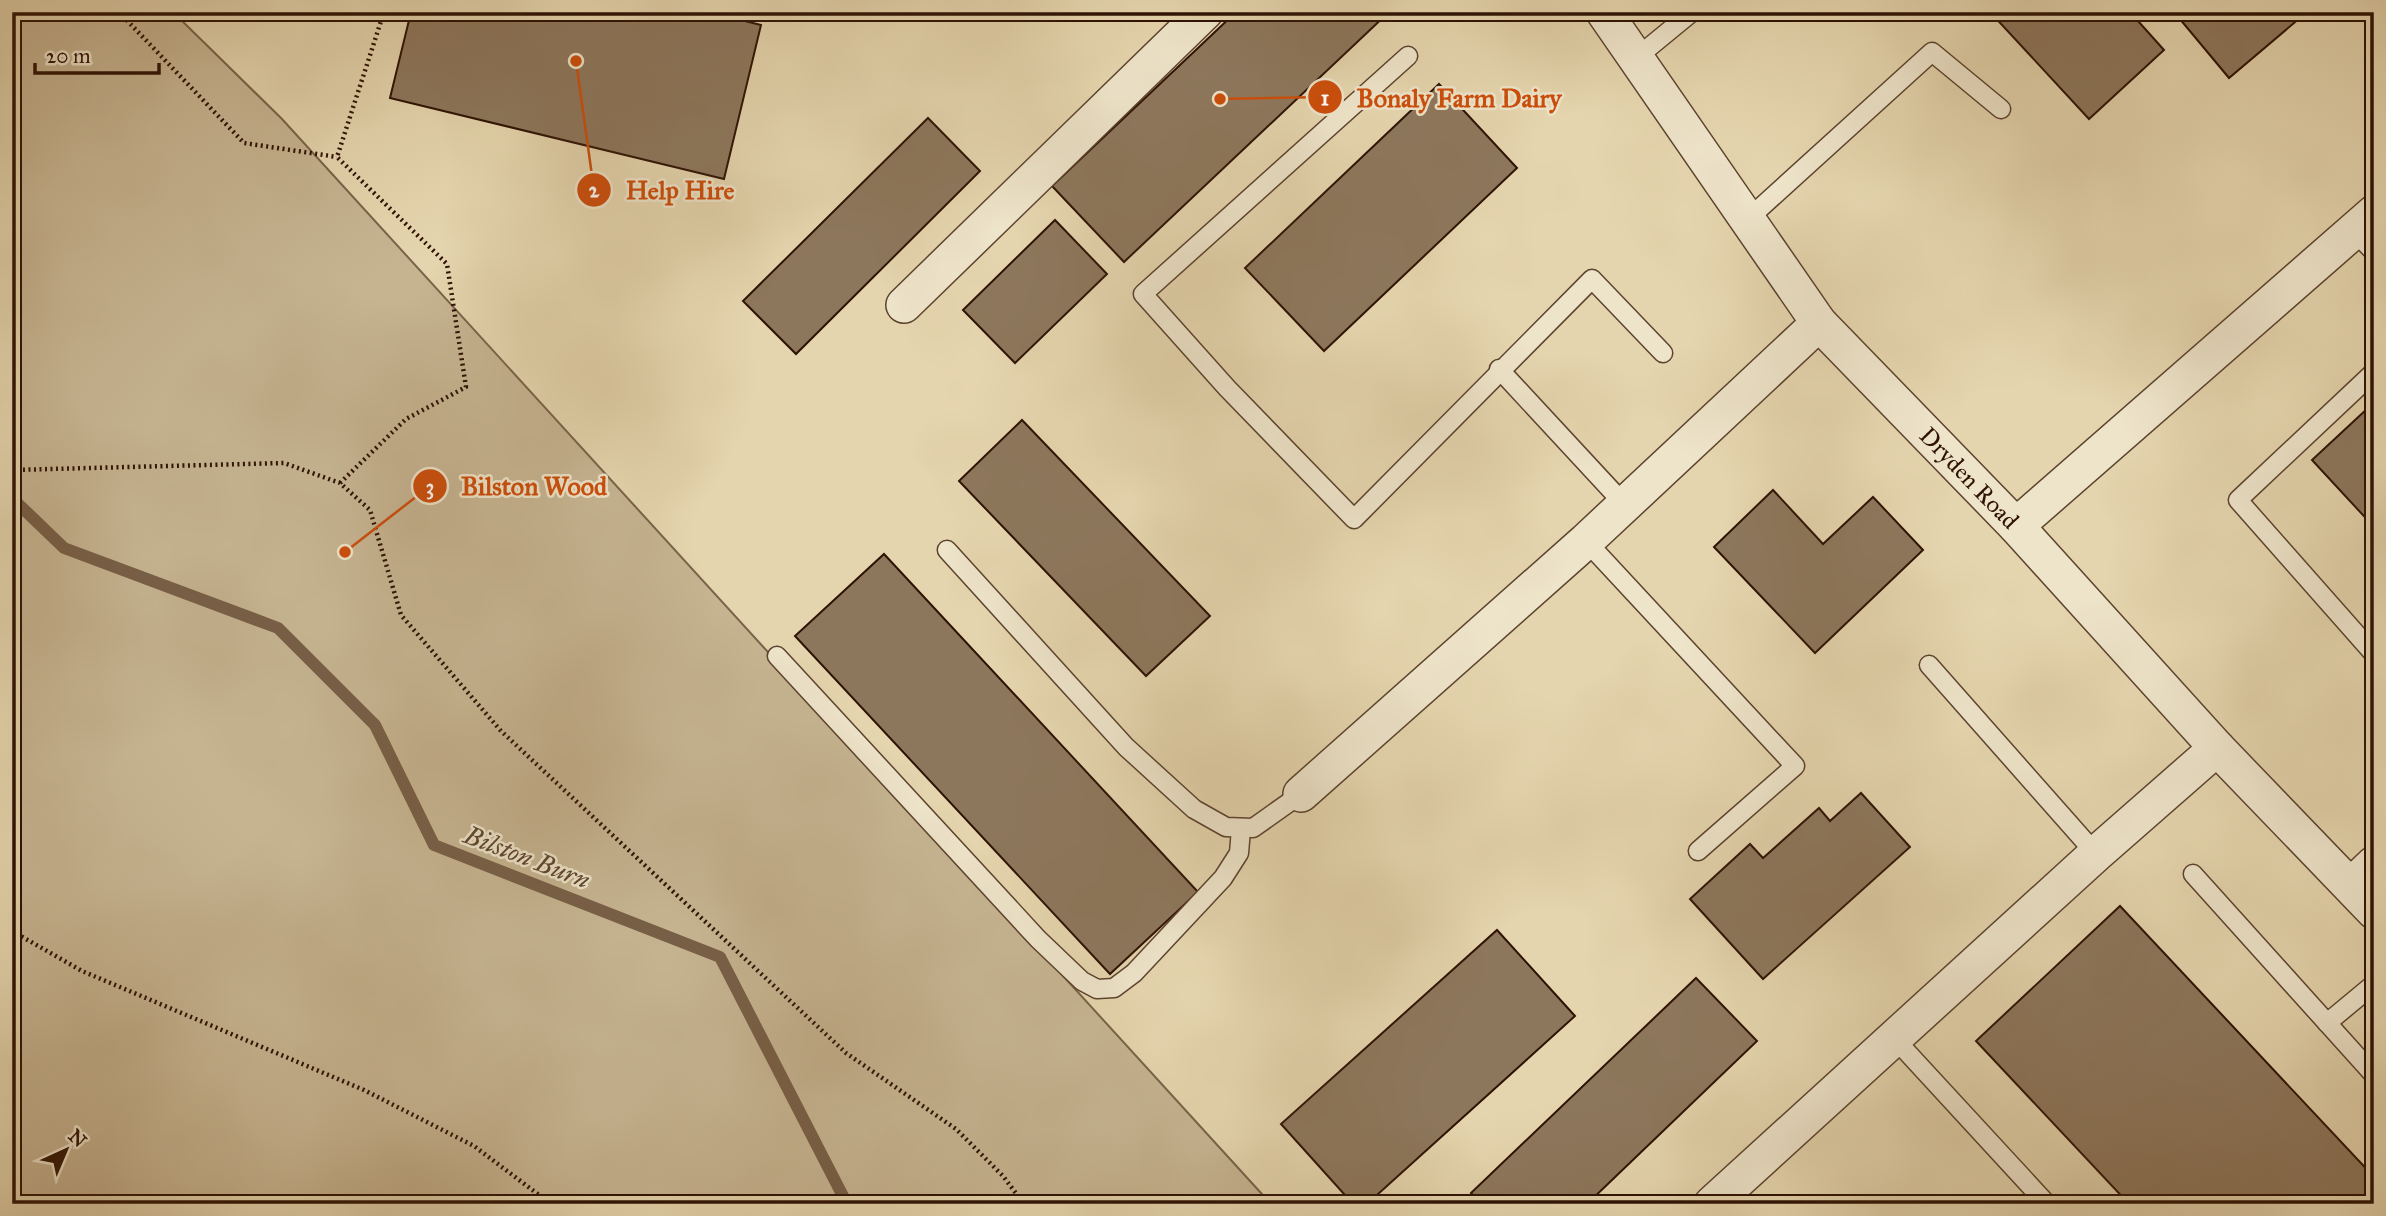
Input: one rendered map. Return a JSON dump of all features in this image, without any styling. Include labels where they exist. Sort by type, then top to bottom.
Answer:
[{"type":"street","points":[[904,305],[1205,12]]},
{"type":"street","name":"Dryden Road","points":[[1604,12],[1819,323],[2016,526],[2217,748],[2366,887]]},
{"type":"street","points":[[2016,526],[2367,232]]},
{"type":"street","points":[[1301,794],[1586,541],[1819,323]]},
{"type":"street","points":[[1712,1204],[2096,854],[2217,748]]},
{"type":"lane","points":[[1636,58],[1692,12]]},
{"type":"lane","points":[[1748,219],[1932,52],[2001,109]]},
{"type":"lane","points":[[1408,56],[1143,294],[1227,388],[1354,519],[1499,369],[1591,279],[1663,353]]},
{"type":"lane","points":[[1499,369],[1625,505]]},
{"type":"lane","points":[[2374,372],[2238,500],[2374,654]]},
{"type":"lane","points":[[1586,541],[1795,766],[1698,851]]},
{"type":"lane","points":[[947,550],[1126,747],[1194,809],[1226,827],[1253,828],[1301,794]]},
{"type":"lane","points":[[777,656],[1038,939],[1082,981],[1097,989],[1114,988],[1134,973],[1223,878],[1239,853],[1241,829]]},
{"type":"lane","points":[[1929,665],[2096,854]]},
{"type":"lane","points":[[2193,874],[2374,1076]]},
{"type":"lane","points":[[2327,1023],[2374,984]]},
{"type":"lane","points":[[1894,1038],[2047,1204]]},
{"type":"path","points":[[119,12],[244,143],[337,158],[447,264],[466,387],[406,419],[340,482]]},
{"type":"path","points":[[337,158],[384,12]]},
{"type":"path","points":[[15,470],[284,463],[340,482],[370,510],[401,615],[501,730],[846,1053],[956,1129],[1003,1176],[1024,1204]]},
{"type":"path","points":[[12,931],[82,971],[364,1090],[474,1146],[551,1204]]},
{"type":"shaded area","points":[[12,12],[173,12],[282,119],[1271,1204],[12,1204]]},
{"type":"building","points":[[411,12],[709,12],[761,25],[724,179],[390,98]]},
{"type":"building","points":[[1236,12],[1389,12],[1124,262],[1052,186]]},
{"type":"building","points":[[1990,12],[2130,12],[2164,50],[2089,119]]},
{"type":"building","points":[[2174,12],[2307,12],[2229,78]]},
{"type":"building","points":[[1439,84],[1517,168],[1324,351],[1245,268]]},
{"type":"building","points":[[928,118],[980,171],[796,354],[743,301]]},
{"type":"building","points":[[1055,220],[1107,274],[1015,363],[963,310]]},
{"type":"building","points":[[2368,408],[2374,415],[2374,527],[2312,460]]},
{"type":"building","points":[[1022,420],[1210,616],[1146,676],[959,481]]},
{"type":"building","points":[[1773,490],[1823,544],[1873,497],[1923,550],[1815,653],[1714,547]]},
{"type":"building","points":[[884,554],[1198,892],[1110,974],[795,636]]},
{"type":"building","points":[[1861,793],[1910,847],[1763,979],[1690,899],[1750,844],[1763,858],[1819,808],[1830,821]]},
{"type":"building","points":[[2120,906],[2374,1177],[2374,1204],[2129,1204],[1976,1041]]},
{"type":"building","points":[[1497,930],[1575,1016],[1367,1204],[1353,1204],[1281,1124]]},
{"type":"building","points":[[1696,978],[1757,1041],[1587,1204],[1482,1204],[1471,1193]]},
{"type":"waterway","name":"Bilston Burn","points":[[12,498],[64,548],[278,628],[375,725],[434,845],[720,957],[847,1204]]},
{"type":"place","name":"Help Hire","points":[[576,61]]},
{"type":"place","name":"Bonaly Farm Dairy","points":[[1220,99]]},
{"type":"place","name":"Bilston Wood","points":[[345,552]]}]
